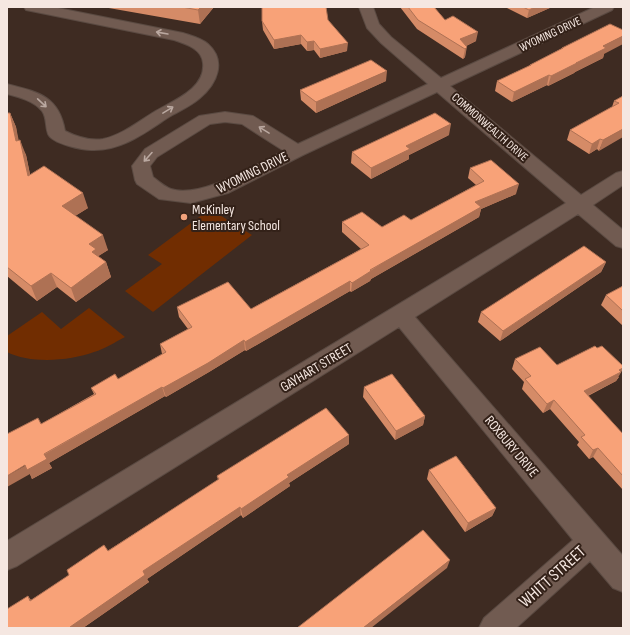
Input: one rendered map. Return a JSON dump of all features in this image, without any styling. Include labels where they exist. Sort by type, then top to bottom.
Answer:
[{"type":"street","points":[[7,88],[36,97],[45,105],[53,114],[57,134],[83,144],[103,144],[123,138],[194,95],[207,82],[212,68],[210,58],[202,48],[191,40],[178,36],[31,7]]},
{"type":"street","name":"COMMONWEALTH DRIVE","points":[[366,7],[368,16],[378,32],[623,241]]},
{"type":"street","name":"WYOMING DRIVE","points":[[297,151],[247,120],[225,117],[205,120],[151,153],[141,166],[144,180],[166,195],[192,197],[221,189],[297,151],[607,7]]},
{"type":"street","name":"GAYHART STREET","points":[[7,556],[401,315],[623,177]]},
{"type":"street","name":"ROXBURY DRIVE","points":[[401,315],[623,578]]},
{"type":"street","name":"WHITT STREET","points":[[494,628],[592,541]]},
{"type":"shaded area","points":[[210,209],[252,235],[153,312],[125,291],[162,264],[148,255]]},
{"type":"shaded area","points":[[89,308],[125,337],[98,351],[62,359],[38,360],[16,356],[7,352],[7,336],[42,312],[61,329]]},
{"type":"building","points":[[182,7],[201,7],[198,10]]},
{"type":"building","points":[[262,7],[326,7],[328,20],[348,43],[320,49],[314,41],[307,42],[301,35],[274,40],[262,21]]},
{"type":"building","points":[[408,7],[434,7],[445,20],[453,16],[478,32],[460,39],[467,47],[465,49],[418,20]]},
{"type":"building","points":[[523,7],[535,7],[529,10]]},
{"type":"building","points":[[610,24],[623,30],[623,36],[603,46],[606,48],[577,63],[514,92],[497,81],[531,65]]},
{"type":"building","points":[[371,60],[387,71],[316,102],[300,90]]},
{"type":"building","points":[[623,96],[623,129],[592,144],[570,130],[619,103],[614,101]]},
{"type":"building","points":[[7,113],[10,113],[16,141],[20,140],[28,176],[44,166],[83,193],[62,206],[103,235],[89,244],[96,249],[92,252],[106,262],[71,288],[51,273],[31,286],[7,267]]},
{"type":"building","points":[[435,113],[451,124],[406,146],[410,149],[371,168],[352,152]]},
{"type":"building","points":[[491,160],[519,184],[475,202],[481,207],[370,270],[371,271],[352,283],[350,281],[245,342],[244,340],[208,363],[163,388],[162,387],[44,454],[47,459],[27,470],[25,465],[7,476],[7,434],[38,418],[41,424],[96,394],[91,388],[115,374],[118,379],[166,352],[160,344],[192,327],[177,307],[228,282],[251,309],[369,245],[342,222],[362,212],[382,227],[404,215],[411,220],[484,181],[470,168]]},
{"type":"building","points":[[584,246],[606,262],[503,331],[481,312]]},
{"type":"building","points":[[623,286],[623,311],[606,295]]},
{"type":"building","points":[[595,346],[597,348],[602,346],[623,366],[623,368],[619,370],[621,372],[584,391],[623,434],[623,476],[598,448],[593,450],[581,437],[585,435],[554,400],[547,404],[525,379],[531,376],[515,359],[540,347],[557,365]]},
{"type":"building","points":[[392,374],[425,416],[396,431],[364,387]]},
{"type":"building","points":[[326,408],[349,435],[287,475],[289,477],[241,509],[240,507],[143,571],[145,575],[70,628],[7,628],[7,609],[28,596],[30,601],[69,575],[67,570],[104,545],[108,551],[219,479],[217,476]]},
{"type":"building","points":[[456,456],[496,508],[468,523],[429,470]]},
{"type":"building","points":[[423,530],[450,560],[363,628],[297,628]]},
{"type":"place","name":"McKinley Elementary School","points":[[184,217]]}]
